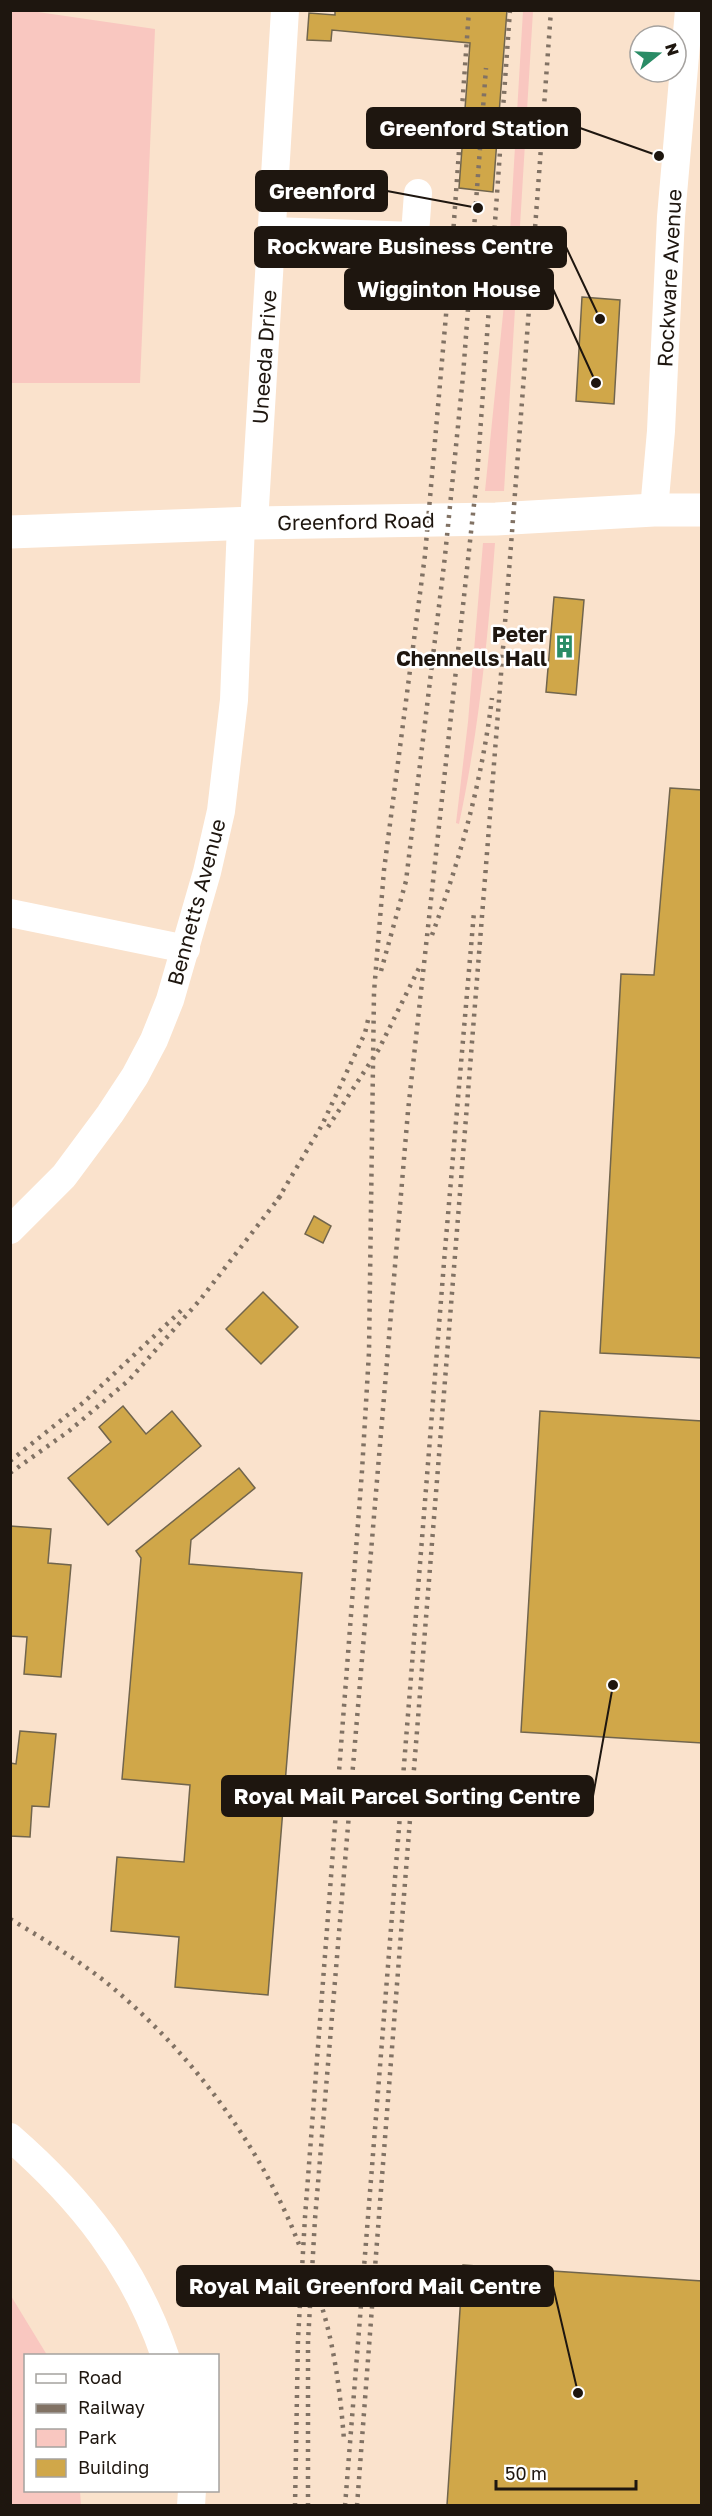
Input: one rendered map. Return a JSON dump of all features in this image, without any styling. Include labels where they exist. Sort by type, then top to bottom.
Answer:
[{"type":"main road","name":"Greenford Road","points":[[10,532],[248,523],[496,519],[654,510],[702,510]]},
{"type":"street","name":"Uneeda Drive","points":[[248,523],[272,231],[285,10]]},
{"type":"street","name":"Rockware Avenue","points":[[654,510],[661,432],[671,217],[688,10]]},
{"type":"street","points":[[412,275],[418,193]]},
{"type":"street","points":[[272,231],[415,236]]},
{"type":"street","name":"Bennetts Avenue","points":[[10,1230],[64,1176],[135,1076],[154,1040],[186,949],[221,811],[234,700],[248,523]]},
{"type":"street","points":[[10,913],[186,949]]},
{"type":"street","points":[[10,2137],[48,2169],[80,2204],[106,2240],[133,2283],[154,2324],[165,2354]]},
{"type":"green space","points":[[11,10],[155,29],[140,383],[11,383]]},
{"type":"green space","points":[[523,11],[533,11],[504,491],[485,491],[508,265]]},
{"type":"green space","points":[[483,543],[495,543],[486,649],[459,824],[456,823],[468,722]]},
{"type":"green space","points":[[11,2296],[46,2354],[24,2354],[24,2492],[80,2492],[81,2505],[11,2505]]},
{"type":"building","points":[[335,10],[507,10],[493,192],[459,188],[470,43],[332,30],[331,41],[307,40],[309,13],[335,15]]},
{"type":"building","points":[[582,297],[620,300],[614,404],[576,401]]},
{"type":"building","name":"Peter Chennells Hall","points":[[554,597],[584,600],[576,695],[546,692]]},
{"type":"building","points":[[670,788],[702,790],[702,1358],[600,1353],[621,974],[654,975]]},
{"type":"building","points":[[314,1216],[331,1226],[323,1243],[305,1234]]},
{"type":"building","points":[[263,1292],[298,1327],[261,1364],[226,1329]]},
{"type":"building","points":[[123,1406],[146,1434],[172,1411],[201,1446],[108,1525],[68,1478],[111,1442],[99,1427]]},
{"type":"building","points":[[540,1411],[702,1421],[702,1743],[521,1732]]},
{"type":"building","points":[[239,1468],[255,1488],[191,1540],[189,1564],[302,1573],[268,1995],[175,1987],[179,1937],[111,1931],[117,1857],[184,1862],[190,1785],[122,1779],[141,1558],[136,1551]]},
{"type":"building","points":[[10,1526],[51,1529],[48,1563],[71,1565],[61,1677],[24,1674],[27,1637],[10,1636]]},
{"type":"building","points":[[20,1731],[56,1734],[49,1807],[32,1806],[30,1837],[10,1836],[10,1763],[16,1764]]},
{"type":"building","points":[[463,2265],[702,2281],[702,2505],[447,2505]]},
{"type":"railway","points":[[295,2506],[298,2339],[305,2217],[369,1352],[374,992],[384,870],[425,555],[453,235],[469,10]]},
{"type":"railway","points":[[308,2506],[308,2341],[315,2219],[408,1111],[477,477],[510,10]]},
{"type":"railway","points":[[357,2506],[551,10]]},
{"type":"railway","points":[[381,971],[406,881],[445,556],[463,376],[486,68]]},
{"type":"railway","points":[[432,935],[469,818],[488,729],[492,698]]},
{"type":"railway","points":[[345,2506],[474,912]]},
{"type":"railway","points":[[328,1127],[379,1049],[420,966]]},
{"type":"railway","points":[[278,1199],[322,1125],[365,1033],[368,1020]]},
{"type":"railway","points":[[10,1473],[69,1431],[129,1380],[200,1300],[282,1194]]},
{"type":"railway","points":[[10,1461],[84,1402],[184,1308]]},
{"type":"railway","points":[[10,1919],[102,1979],[134,2006],[192,2067],[219,2101],[265,2172],[300,2247]]},
{"type":"railway","points":[[314,2284],[335,2361],[344,2440]]},
{"type":"place","name":"Greenford Station","points":[[659,156]]},
{"type":"place","name":"Greenford","points":[[478,208]]},
{"type":"place","name":"Rockware Business Centre","points":[[600,319]]},
{"type":"place","name":"Wigginton House","points":[[596,383]]},
{"type":"place","name":"Peter Chennells Hall","points":[[565,646]]},
{"type":"place","name":"Royal Mail Parcel Sorting Centre","points":[[613,1685]]},
{"type":"place","name":"Royal Mail Greenford Mail Centre","points":[[578,2393]]}]
